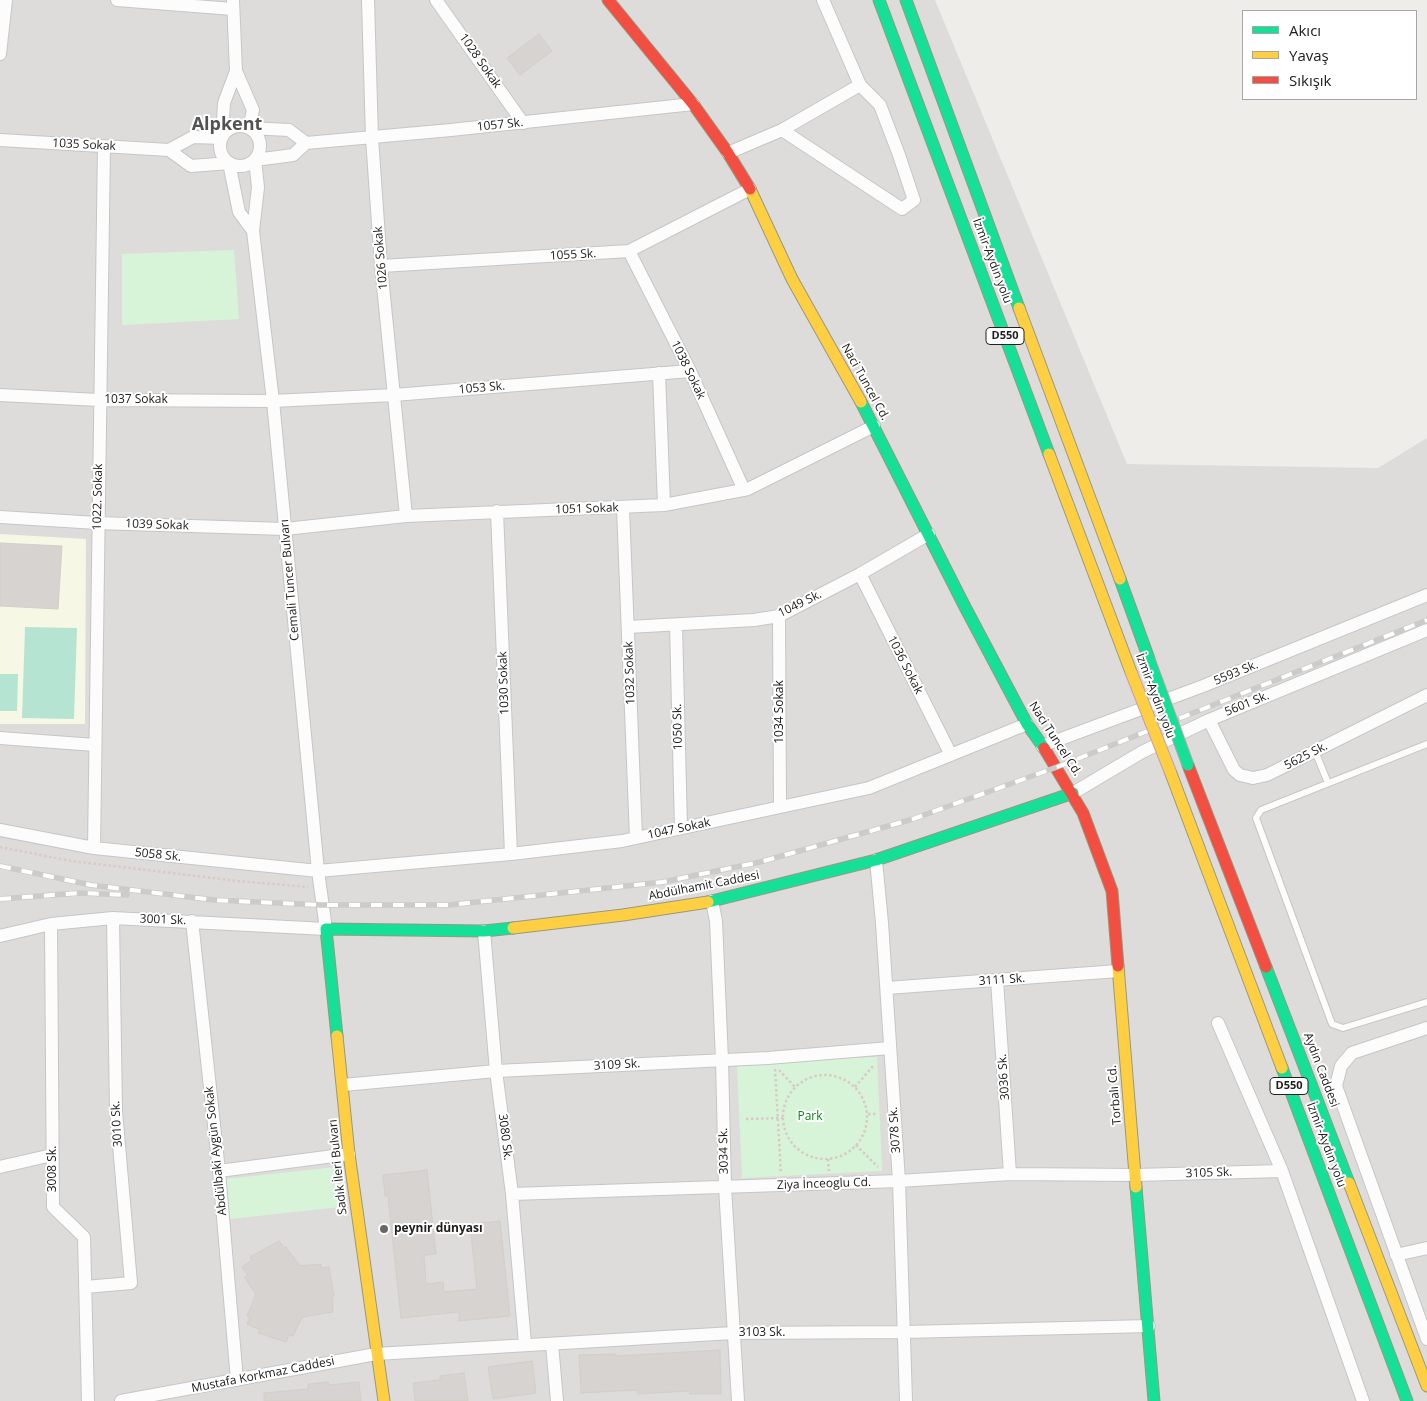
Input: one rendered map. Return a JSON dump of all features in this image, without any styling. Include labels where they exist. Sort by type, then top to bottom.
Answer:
[{"type":"main road","name":"Naci Tuncel Cd.","points":[[608,0],[693,104],[728,153],[750,189],[792,279],[874,426],[1027,724],[1073,794]]},
{"type":"main road","name":"İzmir-Aydın yolu","points":[[879,0],[1131,672],[1408,1401]]},
{"type":"main road","name":"İzmir-Aydın yolu","points":[[906,0],[1188,765]]},
{"type":"main road","name":"Aydın Caddesi","points":[[1188,765],[1427,1386]]},
{"type":"main road","name":"Abdülhamit Caddesi","points":[[326,929],[484,931],[624,915],[712,902],[876,860],[1013,812],[1073,794]]},
{"type":"main road","name":"Torbalı Cd.","points":[[1073,794],[1083,813],[1112,891],[1154,1401]]},
{"type":"main road","name":"Sadık İleri Bulvarı","points":[[326,929],[344,1085],[349,1154],[384,1401]]},
{"type":"street","points":[[0,54],[6,0]]},
{"type":"street","points":[[117,0],[233,5],[236,71],[253,110],[249,128]]},
{"type":"street","name":"1026 Sokak","points":[[368,0],[372,138],[381,266],[406,516]]},
{"type":"street","name":"1028 Sokak","points":[[436,0],[523,123]]},
{"type":"street","points":[[782,130],[902,209],[914,200],[880,105],[860,85],[823,0]]},
{"type":"street","points":[[236,71],[224,103],[221,152],[229,163],[240,212],[253,231]]},
{"type":"street","points":[[728,153],[782,130],[860,85]]},
{"type":"street","name":"1057 Sk.","points":[[306,143],[523,123],[693,104]]},
{"type":"street","points":[[243,126],[249,128],[290,130],[306,143],[293,155],[255,160],[242,166],[229,163],[191,166],[169,150],[193,137],[222,138],[231,128],[243,126]]},
{"type":"street","points":[[249,128],[260,142],[259,155],[255,160],[258,188],[253,231]]},
{"type":"street","name":"1035 Sokak","points":[[0,140],[169,150]]},
{"type":"street","name":"1022. Sokak","points":[[94,848],[97,523],[104,146]]},
{"type":"street","name":"1055 Sk.","points":[[381,266],[629,251],[750,189]]},
{"type":"street","name":"Cemali Tuncer Bulvarı","points":[[253,231],[273,400],[318,872],[326,929]]},
{"type":"street","name":"1038 Sokak","points":[[629,251],[690,371],[744,490]]},
{"type":"street","name":"1053 Sk.","points":[[273,400],[394,395],[690,371]]},
{"type":"street","points":[[659,373],[664,506]]},
{"type":"street","name":"1037 Sokak","points":[[0,395],[100,400],[273,400]]},
{"type":"street","name":"1051 Sokak","points":[[285,529],[406,516],[664,506],[744,490],[874,426]]},
{"type":"street","name":"1032 Sokak","points":[[623,508],[636,838]]},
{"type":"street","name":"1030 Sokak","points":[[497,511],[511,854]]},
{"type":"street","name":"1039 Sokak","points":[[0,516],[97,523],[285,529]]},
{"type":"street","name":"1049 Sk.","points":[[628,628],[754,620],[779,616],[860,574],[929,534]]},
{"type":"street","name":"1036 Sokak","points":[[860,574],[951,755]]},
{"type":"street","name":"5593 Sk.","points":[[1042,746],[1203,686],[1427,595]]},
{"type":"street","name":"1034 Sokak","points":[[779,616],[780,807]]},
{"type":"street","name":"1050 Sk.","points":[[676,625],[681,828]]},
{"type":"street","name":"5601 Sk.","points":[[1073,794],[1142,752],[1209,720],[1427,630]]},
{"type":"street","name":"5625 Sk.","points":[[1209,720],[1234,770],[1246,778],[1267,775],[1427,695]]},
{"type":"street","name":"1047 Sokak","points":[[318,872],[511,854],[636,838],[869,788],[1027,724]]},
{"type":"street","points":[[0,738],[95,745]]},
{"type":"street","name":"5058 Sk.","points":[[0,830],[94,848],[318,872]]},
{"type":"street","name":"3078 Sk.","points":[[876,860],[887,988],[898,1181],[905,1332],[906,1401]]},
{"type":"street","name":"3034 Sk.","points":[[712,902],[716,921],[725,1187],[738,1401]]},
{"type":"street","name":"3001 Sk.","points":[[0,936],[51,924],[113,918],[326,929]]},
{"type":"street","name":"3010 Sk.","points":[[85,1287],[131,1283],[116,1111],[113,918]]},
{"type":"street","name":"Abdülbaki Aygün Sokak","points":[[192,921],[219,1172],[237,1380]]},
{"type":"street","name":"3008 Sk.","points":[[51,924],[53,1207],[84,1237],[88,1401]]},
{"type":"street","name":"3080 Sk.","points":[[484,931],[496,1071],[512,1194],[525,1344]]},
{"type":"street","name":"3111 Sk.","points":[[887,988],[1118,971]]},
{"type":"street","name":"3036 Sk.","points":[[998,980],[1010,1174]]},
{"type":"street","points":[[1218,1023],[1282,1171],[1363,1401]]},
{"type":"street","points":[[1427,1028],[1352,1053],[1346,1058],[1337,1074],[1336,1086],[1427,1339]]},
{"type":"street","name":"3109 Sk.","points":[[344,1085],[496,1071],[722,1060],[890,1048]]},
{"type":"street","points":[[219,1172],[349,1154]]},
{"type":"street","points":[[0,1167],[52,1155]]},
{"type":"street","name":"3105 Sk.","points":[[1136,1175],[1282,1171]]},
{"type":"street","name":"Ziya İnceoglu Cd.","points":[[512,1194],[898,1181],[1010,1174],[1136,1175]]},
{"type":"street","points":[[1396,1255],[1427,1248]]},
{"type":"street","name":"3103 Sk.","points":[[376,1354],[733,1333],[905,1332],[1149,1326]]},
{"type":"street","points":[[552,1344],[557,1401]]},
{"type":"street","name":"Mustafa Korkmaz Caddesi","points":[[121,1401],[376,1354]]},
{"type":"lane","points":[[1427,744],[1261,810],[1256,818],[1330,1021],[1336,1026],[1343,1028],[1427,1002]]},
{"type":"lane","points":[[1314,751],[1328,783]]},
{"type":"path","points":[[0,847],[71,862],[238,881],[320,888]]},
{"type":"path","points":[[781,1185],[774,1065],[795,1087]]},
{"type":"path","points":[[855,1087],[873,1066]]},
{"type":"path","points":[[821,1074],[835,1075],[855,1087],[865,1101],[868,1114],[867,1127],[856,1145],[841,1156],[828,1159],[813,1158],[800,1151],[790,1141],[784,1127],[783,1118],[787,1099],[795,1087],[807,1078],[821,1074]]},
{"type":"path","points":[[868,1114],[878,1114]]},
{"type":"path","points":[[746,1119],[783,1118]]},
{"type":"path","points":[[856,1145],[878,1167]]},
{"type":"path","points":[[828,1159],[829,1171]]},
{"type":"shaded area","points":[[0,0],[935,0],[1127,464],[1378,468],[1427,438],[1427,1401],[0,1401]]},
{"type":"shaded area","points":[[0,534],[86,539],[85,724],[0,724]]},
{"type":"green space","points":[[234,250],[239,319],[122,325],[122,254]]},
{"type":"green space","points":[[25,627],[77,628],[74,719],[22,718]]},
{"type":"green space","points":[[0,674],[18,674],[17,711],[0,711]]},
{"type":"green space","name":"Park","points":[[877,1057],[882,1171],[742,1178],[737,1063]]},
{"type":"green space","points":[[336,1167],[340,1207],[230,1219],[226,1179]]},
{"type":"building","points":[[539,34],[552,51],[520,75],[507,58]]},
{"type":"building","points":[[0,543],[62,546],[58,609],[0,606]]},
{"type":"building","points":[[427,1170],[436,1254],[424,1255],[426,1284],[443,1282],[444,1292],[477,1289],[470,1224],[500,1221],[510,1316],[459,1321],[459,1312],[401,1318],[388,1196],[385,1196],[383,1175]]},
{"type":"building","points":[[279,1241],[284,1248],[286,1247],[300,1266],[321,1264],[321,1268],[329,1267],[334,1296],[332,1297],[333,1312],[302,1317],[293,1336],[289,1335],[286,1342],[258,1333],[260,1330],[247,1324],[250,1317],[247,1316],[256,1294],[244,1277],[248,1275],[242,1267],[252,1260],[250,1257]]},
{"type":"building","points":[[720,1350],[721,1394],[690,1394],[690,1391],[638,1394],[638,1390],[581,1393],[579,1355],[616,1354],[616,1356]]},
{"type":"building","points":[[532,1361],[536,1393],[493,1399],[488,1367]]},
{"type":"building","points":[[464,1373],[468,1401],[415,1401],[413,1383],[440,1380],[440,1376]]},
{"type":"building","points":[[328,1382],[329,1385],[359,1382],[361,1401],[264,1401],[264,1393],[308,1389],[308,1384]]},
{"type":"railway","points":[[0,866],[91,885],[214,900],[322,905],[449,905],[663,882],[760,862],[913,819],[1057,767],[1427,620]]},
{"type":"railway","points":[[0,899],[79,893],[127,895]]},
{"type":"traffic: fast","points":[[879,0],[1049,454]]},
{"type":"traffic: fast","points":[[906,0],[1019,308]]},
{"type":"traffic: fast","points":[[861,402],[965,607],[1027,724],[1044,748]]},
{"type":"traffic: fast","points":[[1120,579],[1149,659]]},
{"type":"traffic: fast","points":[[1149,659],[1188,765]]},
{"type":"traffic: fast","points":[[708,902],[876,860],[1073,793]]},
{"type":"traffic: fast","points":[[337,1036],[326,929],[484,931],[513,928]]},
{"type":"traffic: fast","points":[[1266,967],[1349,1183]]},
{"type":"traffic: fast","points":[[1282,1068],[1407,1401]]},
{"type":"traffic: fast","points":[[1136,1187],[1154,1401]]},
{"type":"traffic: slow","points":[[750,189],[792,279],[861,402]]},
{"type":"traffic: slow","points":[[1019,308],[1120,579]]},
{"type":"traffic: slow","points":[[1049,454],[1131,672]]},
{"type":"traffic: slow","points":[[1131,672],[1170,771]]},
{"type":"traffic: slow","points":[[1170,771],[1282,1068]]},
{"type":"traffic: slow","points":[[513,928],[623,915],[708,902]]},
{"type":"traffic: slow","points":[[1118,966],[1136,1187]]},
{"type":"traffic: slow","points":[[337,1036],[349,1154],[384,1401]]},
{"type":"traffic: slow","points":[[1349,1183],[1427,1386]]},
{"type":"traffic: jam","points":[[608,0],[693,104],[728,153],[750,189]]},
{"type":"traffic: jam","points":[[1044,748],[1083,813],[1112,891],[1118,966]]},
{"type":"traffic: jam","points":[[1188,765],[1266,967]]},
{"type":"place","name":"peynir dünyası","points":[[384,1229]]},
{"type":"district","name":"Alpkent","points":[[227,125]]}]
